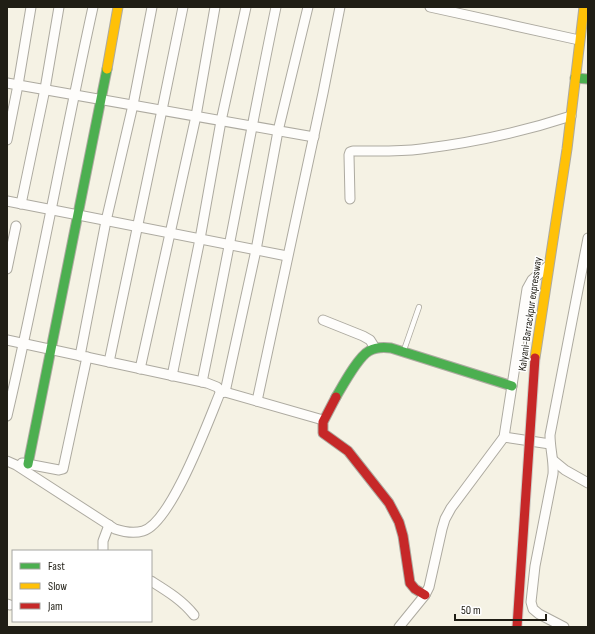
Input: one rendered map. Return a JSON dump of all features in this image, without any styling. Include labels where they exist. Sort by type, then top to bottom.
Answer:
[{"type":"main road","points":[[28,464],[102,99],[118,7]]},
{"type":"main road","name":"Kalyani-Barrackpur expressway","points":[[517,627],[535,358],[571,116],[584,7]]},
{"type":"main road","points":[[575,78],[588,79]]},
{"type":"main road","points":[[425,595],[415,589],[410,582],[403,536],[399,522],[389,503],[348,451],[323,433],[324,420],[339,392],[361,357],[375,348],[392,348],[512,386]]},
{"type":"street","points":[[7,140],[32,7]]},
{"type":"street","points":[[20,204],[44,89],[59,7]]},
{"type":"street","points":[[7,416],[52,210],[73,94],[93,7]]},
{"type":"street","points":[[7,461],[59,470],[63,469],[84,356],[106,221],[133,105],[152,7]]},
{"type":"street","points":[[109,362],[183,7]]},
{"type":"street","points":[[140,368],[196,116],[215,7]]},
{"type":"street","points":[[172,376],[200,239],[221,121],[246,7]]},
{"type":"street","points":[[202,382],[276,7]]},
{"type":"street","points":[[7,461],[16,465],[115,529],[134,533],[144,531],[155,523],[165,511],[190,465],[220,393],[224,392],[256,250],[278,131],[308,7]]},
{"type":"street","points":[[257,401],[287,256],[314,137],[340,7]]},
{"type":"street","points":[[430,7],[579,40]]},
{"type":"street","points":[[7,83],[314,137]]},
{"type":"street","points":[[350,199],[349,155],[353,150],[402,150],[446,145],[530,129],[571,116]]},
{"type":"street","points":[[7,201],[287,256]]},
{"type":"street","points":[[7,269],[16,226]]},
{"type":"street","points":[[564,627],[532,609],[532,602],[535,566],[553,474],[554,461],[550,444],[550,435],[588,238]]},
{"type":"street","points":[[399,627],[425,595],[429,587],[442,529],[451,508],[504,437],[527,289],[532,280],[549,265]]},
{"type":"street","points":[[323,320],[363,336],[370,340],[375,348]]},
{"type":"street","points":[[7,340],[202,382],[213,385],[224,392],[324,420]]},
{"type":"street","points":[[504,437],[550,444]]},
{"type":"street","points":[[554,461],[565,470],[588,483]]},
{"type":"street","points":[[103,550],[103,541],[109,525]]},
{"type":"street","points":[[152,582],[186,605],[194,615]]},
{"type":"lane","points":[[404,352],[419,306]]},
{"type":"traffic: fast","points":[[28,464],[107,69]]},
{"type":"traffic: fast","points":[[575,78],[588,79]]},
{"type":"traffic: fast","points":[[336,397],[360,359],[369,351],[386,347],[512,386]]},
{"type":"traffic: slow","points":[[107,69],[118,7]]},
{"type":"traffic: slow","points":[[535,358],[567,149],[584,7]]},
{"type":"traffic: jam","points":[[517,627],[535,358]]},
{"type":"traffic: jam","points":[[336,397],[323,422],[323,433],[348,451],[389,503],[399,522],[403,536],[410,583],[415,589],[425,595]]}]
